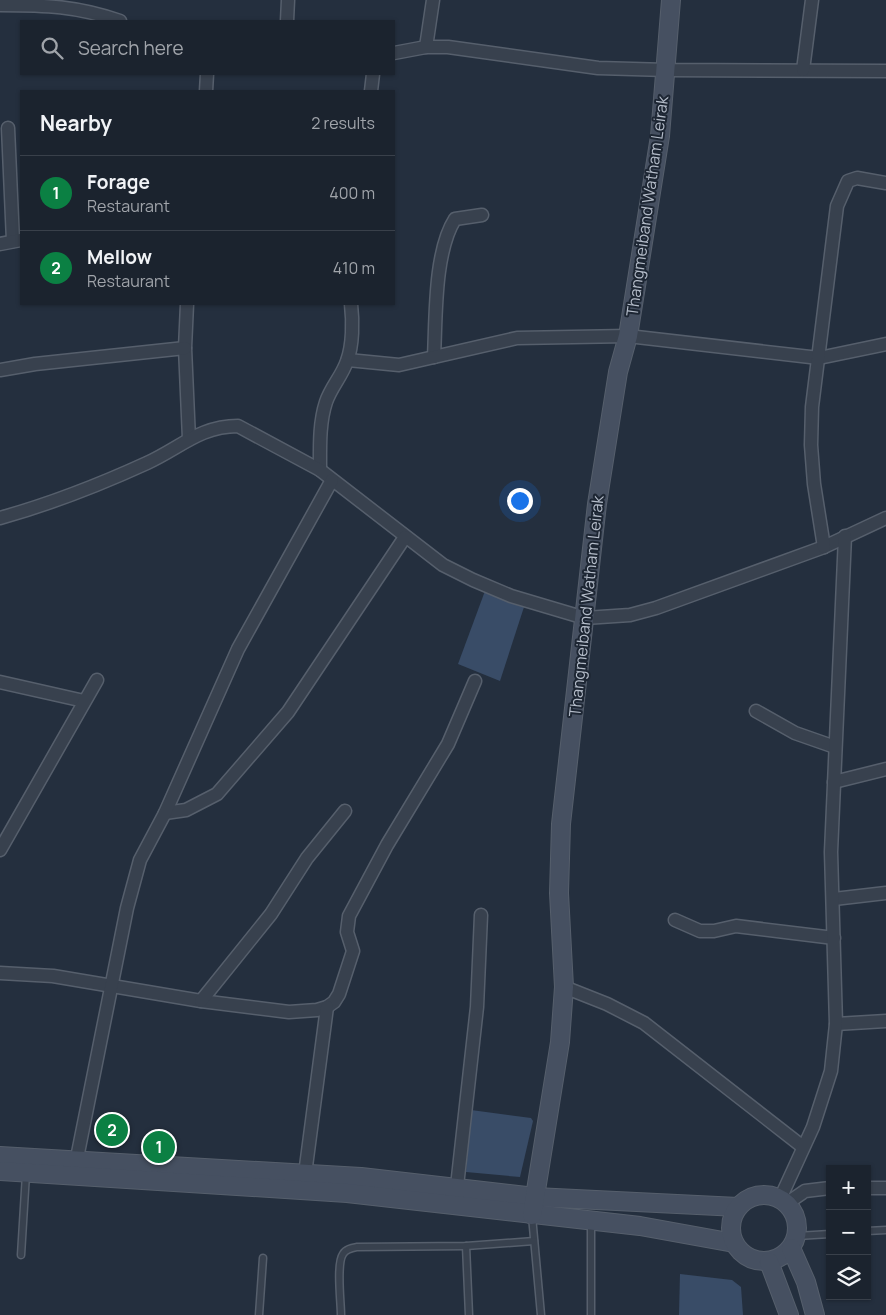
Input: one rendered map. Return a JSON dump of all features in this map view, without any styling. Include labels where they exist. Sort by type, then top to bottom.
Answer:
[{"type":"main road","name":"Thangmeiband Watham Leirak","points":[[534,1206],[556,1076],[564,987],[560,893],[561,824],[597,504],[618,372],[628,336],[660,136],[667,70],[671,0]]},
{"type":"main road","points":[[0,1156],[75,1169],[455,1205],[738,1208]]},
{"type":"main road","points":[[0,1171],[26,1172],[75,1169],[305,1174],[457,1187],[591,1221],[668,1229],[734,1243]]},
{"type":"main road","points":[[794,1242],[782,1257],[769,1262],[755,1260],[743,1254],[734,1243],[731,1229],[732,1218],[746,1200],[757,1196],[769,1195],[783,1201],[792,1210],[797,1223],[794,1242],[815,1315]]},
{"type":"main road","points":[[769,1262],[789,1315]]},
{"type":"street","points":[[287,20],[288,0]]},
{"type":"street","points":[[426,47],[433,0]]},
{"type":"street","points":[[803,70],[812,0]]},
{"type":"street","points":[[0,5],[59,6],[87,10],[117,20]]},
{"type":"street","points":[[395,54],[426,47],[482,50],[598,68],[886,71]]},
{"type":"street","points":[[206,90],[207,75]]},
{"type":"street","points":[[371,90],[373,75]]},
{"type":"street","points":[[0,244],[17,241],[8,128]]},
{"type":"street","points":[[824,547],[810,445],[812,407],[837,206],[848,181],[857,178],[886,183]]},
{"type":"street","points":[[434,357],[437,286],[448,230],[455,219],[482,215]]},
{"type":"street","points":[[188,305],[185,348],[189,440]]},
{"type":"street","points":[[320,470],[320,435],[325,403],[348,360],[351,305]]},
{"type":"street","points":[[348,360],[399,365],[517,338],[628,336],[819,358],[886,344]]},
{"type":"street","points":[[0,370],[36,364],[185,348]]},
{"type":"street","points":[[0,518],[62,499],[148,462],[207,430],[223,426],[238,426],[320,470],[405,537],[443,564],[473,580],[511,596],[585,618],[630,615],[656,608],[824,547],[886,518]]},
{"type":"street","points":[[75,1169],[133,882],[140,860],[165,813],[238,649],[332,480]]},
{"type":"street","points":[[783,1201],[831,1071],[836,1024],[834,899],[831,852],[846,536]]},
{"type":"street","points":[[165,813],[186,810],[217,794],[288,712],[405,537]]},
{"type":"street","points":[[0,850],[97,680]]},
{"type":"street","points":[[0,973],[53,976],[201,1001],[289,1012],[327,1007],[334,1002],[339,994],[353,950],[353,943],[347,932],[349,916],[387,845],[448,744],[475,681]]},
{"type":"street","points":[[0,682],[84,701]]},
{"type":"street","points":[[756,711],[795,733],[835,748]]},
{"type":"street","points":[[834,782],[886,770]]},
{"type":"street","points":[[201,1001],[271,914],[307,858],[345,811]]},
{"type":"street","points":[[834,899],[886,893]]},
{"type":"street","points":[[455,1205],[477,1007],[481,914]]},
{"type":"street","points":[[675,920],[700,931],[714,931],[736,926],[834,938]]},
{"type":"street","points":[[564,987],[607,1004],[644,1023],[803,1147]]},
{"type":"street","points":[[305,1174],[327,1007]]},
{"type":"street","points":[[836,1024],[886,1021]]},
{"type":"street","points":[[783,1201],[805,1191],[826,1188]]},
{"type":"street","points":[[871,1188],[886,1188]]},
{"type":"lane","points":[[21,1255],[26,1172]]},
{"type":"lane","points":[[534,1206],[534,1241],[541,1315]]},
{"type":"lane","points":[[591,1221],[591,1315]]},
{"type":"lane","points":[[871,1231],[886,1230]]},
{"type":"lane","points":[[794,1242],[826,1235]]},
{"type":"lane","points":[[341,1315],[340,1262],[343,1254],[349,1249],[357,1247],[466,1246],[534,1241]]},
{"type":"lane","points":[[466,1246],[469,1315]]},
{"type":"lane","points":[[260,1315],[263,1258]]},
{"type":"water","points":[[485,591],[524,607],[500,681],[458,664]]},
{"type":"water","points":[[471,1110],[531,1118],[533,1121],[520,1177],[466,1172]]},
{"type":"water","points":[[680,1274],[732,1280],[741,1287],[743,1315],[679,1315]]},
{"type":"place","name":"Mellow","points":[[112,1130]]},
{"type":"place","name":"Forage","points":[[159,1147]]}]
